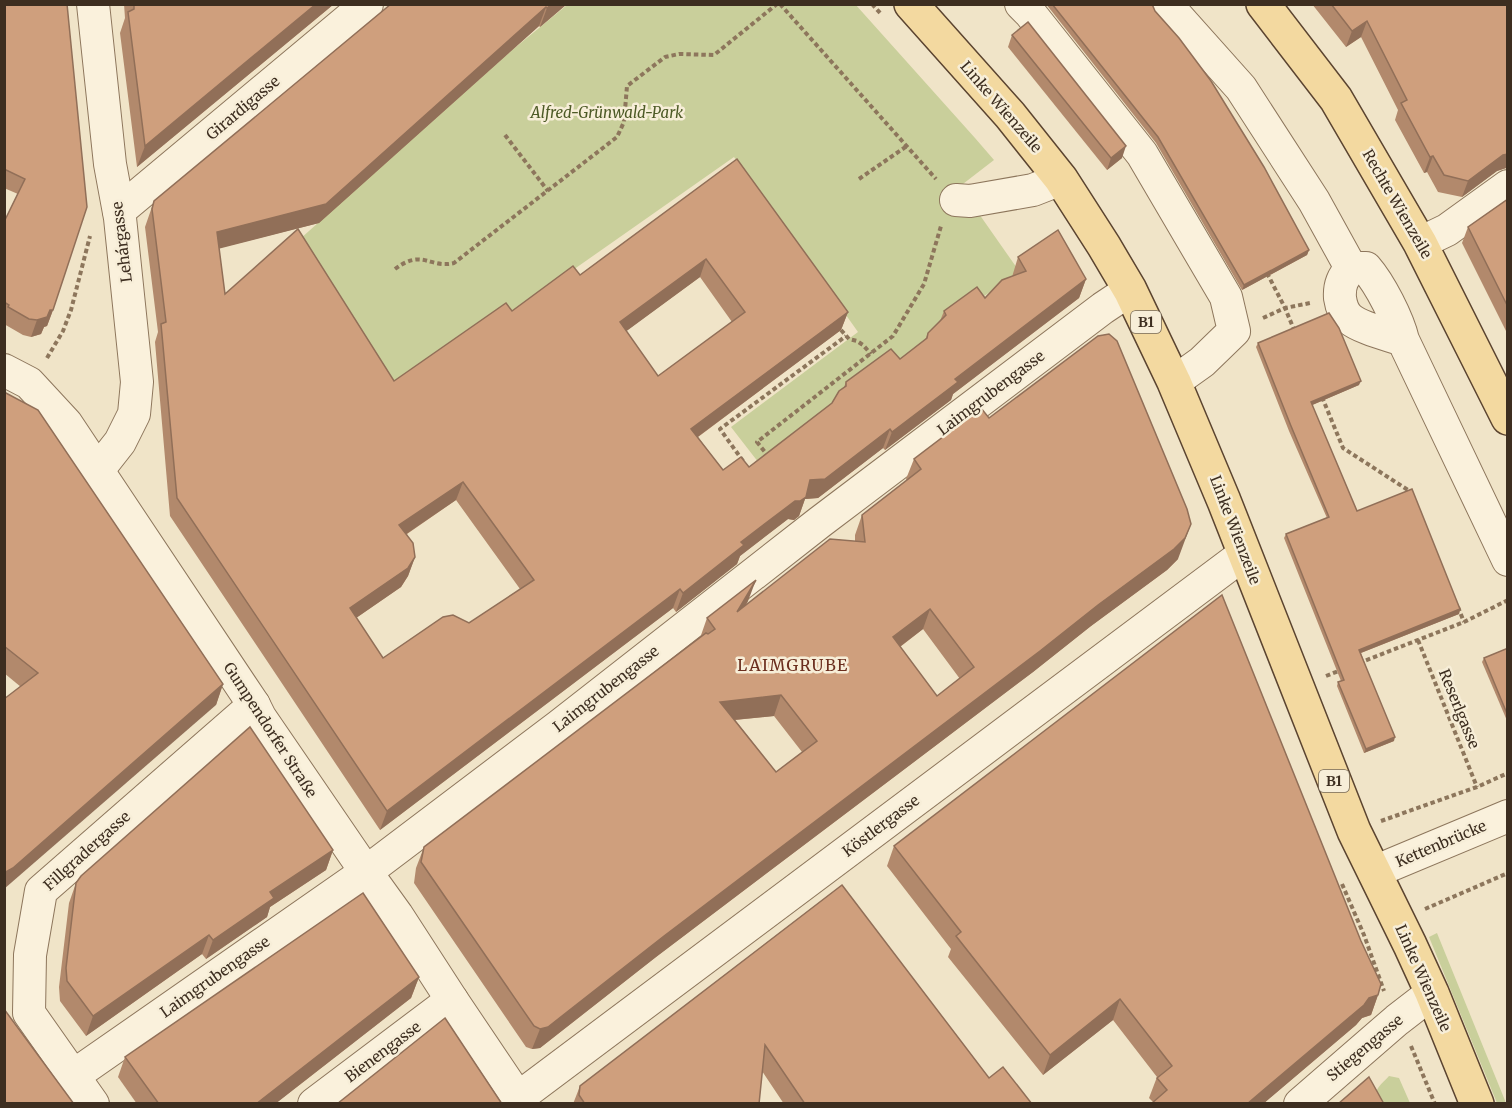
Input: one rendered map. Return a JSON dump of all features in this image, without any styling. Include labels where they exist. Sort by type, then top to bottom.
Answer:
[{"type":"main road","name":"Linke Wienzeile","points":[[911,4],[1010,115],[1061,179],[1130,290],[1174,382],[1224,501],[1354,831],[1432,993],[1478,1104]]},
{"type":"main road","name":"Rechte Wienzeile","points":[[1263,4],[1336,99],[1420,243],[1508,418]]},
{"type":"street","name":"Lehárgasse","points":[[93,4],[110,164],[120,215],[137,382],[134,414],[120,442],[98,470]]},
{"type":"street","name":"Girardigasse","points":[[120,215],[367,4]]},
{"type":"street","points":[[1022,4],[1142,154],[1226,297],[1234,331],[1203,362],[1174,382]]},
{"type":"street","points":[[1166,4],[1240,88],[1314,201],[1351,268]]},
{"type":"street","points":[[956,200],[970,201],[1033,190],[1061,179]]},
{"type":"street","points":[[1420,243],[1447,230],[1508,186]]},
{"type":"street","points":[[1403,340],[1349,318],[1341,306],[1339,290],[1343,276],[1351,268],[1366,268],[1374,277],[1401,328],[1403,340],[1508,560]]},
{"type":"street","name":"Laimgrubengasse","points":[[73,1076],[366,872],[830,515],[1130,290]]},
{"type":"street","name":"Gumpendorfer Straße","points":[[17,376],[66,423],[260,717],[397,915],[520,1101]]},
{"type":"street","name":"Köstlergasse","points":[[520,1101],[1244,554]]},
{"type":"street","name":"Fillgradergasse","points":[[93,1104],[28,1013],[30,955],[41,891],[254,705]]},
{"type":"street","name":"Kettenbrücke","points":[[1374,872],[1508,816]]},
{"type":"street","name":"Stiegengasse","points":[[1300,1104],[1397,1020],[1432,993]]},
{"type":"street","name":"Bienengasse","points":[[314,1104],[452,1000]]},
{"type":"path","points":[[395,269],[403,263],[419,258],[446,265],[454,263],[617,137],[624,122],[627,86],[665,57],[679,54],[714,55],[778,4],[956,200],[942,223],[924,284],[893,336],[757,442],[773,462]]},
{"type":"path","points":[[505,135],[548,191]]},
{"type":"path","points":[[859,179],[907,146]]},
{"type":"path","points":[[17,376],[44,363],[63,331],[71,310],[90,235],[120,215]]},
{"type":"path","points":[[1262,264],[1285,308],[1298,340]]},
{"type":"path","points":[[1234,331],[1285,308],[1340,298]]},
{"type":"path","points":[[841,330],[849,339],[857,340],[871,354]]},
{"type":"path","points":[[748,467],[720,429],[846,336]]},
{"type":"path","points":[[1321,394],[1343,448],[1412,493]]},
{"type":"path","points":[[1455,600],[1464,622]]},
{"type":"path","points":[[1352,666],[1464,622],[1508,600]]},
{"type":"path","name":"Reserlgasse","points":[[1418,640],[1477,787]]},
{"type":"path","points":[[1354,831],[1477,787],[1508,773]]},
{"type":"path","points":[[1364,935],[1508,873]]},
{"type":"path","points":[[1397,1020],[1407,1035],[1435,1104]]},
{"type":"green space","name":"Alfred-Grünwald-Park","points":[[855,4],[994,160],[959,187],[1019,271],[937,330],[762,467],[731,427],[858,332],[734,157],[382,404],[291,247],[511,51],[567,5]]},
{"type":"green space","points":[[1437,933],[1506,1103],[1497,1103],[1429,937]]},
{"type":"green space","points":[[1389,1076],[1399,1078],[1410,1103],[1377,1103],[1377,1091]]},
{"type":"building","points":[[4,4],[67,4],[87,207],[53,310],[50,310],[47,317],[37,320],[29,319],[8,307],[9,305],[4,302],[4,222],[25,179],[4,169]]},
{"type":"building","points":[[134,4],[316,4],[145,146],[128,12],[134,9]]},
{"type":"building","points":[[391,4],[552,4],[326,204],[217,232],[225,294],[298,229],[394,381],[506,303],[512,311],[573,266],[580,275],[737,159],[848,312],[691,429],[723,470],[741,457],[749,467],[832,403],[839,391],[846,386],[846,382],[891,349],[900,359],[927,338],[928,333],[946,315],[944,311],[977,287],[985,298],[1002,280],[1026,271],[1018,257],[1058,230],[1086,279],[955,379],[958,382],[892,432],[890,429],[825,479],[810,480],[806,497],[795,501],[741,542],[744,545],[683,593],[680,589],[387,811],[177,498],[161,324],[166,322],[152,209],[154,201]],"holes":[[[706,259],[745,312],[658,376],[620,322]],[[463,482],[534,580],[469,623],[453,615],[443,617],[383,658],[350,608],[408,568],[415,557],[413,543],[399,525]]]},
{"type":"building","points":[[1052,4],[1152,4],[1155,11],[1179,38],[1211,81],[1264,167],[1309,250],[1244,285],[1158,137]]},
{"type":"building","points":[[1331,4],[1508,4],[1508,154],[1503,155],[1468,181],[1444,175],[1433,156],[1430,157],[1401,103],[1407,100],[1367,21],[1352,31]]},
{"type":"building","points":[[1028,22],[1126,146],[1111,158],[1012,35]]},
{"type":"building","points":[[1508,199],[1508,307],[1468,227]]},
{"type":"building","points":[[1329,313],[1339,328],[1361,381],[1311,402],[1357,511],[1412,489],[1460,609],[1359,650],[1395,737],[1366,749],[1338,682],[1344,680],[1286,534],[1329,517],[1258,343]]},
{"type":"building","points":[[1109,334],[1117,341],[1187,509],[1191,524],[1185,538],[1174,549],[664,936],[548,1027],[540,1029],[534,1026],[421,862],[424,847],[706,633],[715,629],[707,618],[756,580],[737,612],[830,539],[865,542],[862,515],[921,469],[914,459],[981,408],[989,418],[1098,336]],"holes":[[[930,609],[974,667],[937,696],[893,637]],[[781,695],[817,741],[776,772],[720,702]]]},
{"type":"building","points":[[4,392],[38,410],[223,684],[13,868],[4,873],[4,699],[38,673],[4,646]]},
{"type":"building","points":[[1222,595],[1361,941],[1381,984],[1378,995],[1369,998],[1364,1005],[1247,1104],[1151,1104],[1167,1090],[1157,1078],[1172,1066],[1120,999],[1050,1055],[956,936],[961,932],[894,846]]},
{"type":"building","points":[[1508,648],[1508,716],[1484,658]]},
{"type":"building","points":[[250,727],[333,850],[270,892],[274,898],[213,940],[209,935],[93,1016],[67,981],[66,968],[76,883],[81,876]]},
{"type":"building","points":[[842,885],[989,1078],[1003,1067],[1032,1104],[805,1104],[765,1045],[759,1104],[585,1104],[579,1095],[580,1086]]},
{"type":"building","points":[[363,893],[419,977],[256,1104],[159,1104],[125,1057]]},
{"type":"building","points":[[4,1009],[74,1104],[4,1104]]},
{"type":"building","points":[[445,1018],[502,1104],[337,1104]]},
{"type":"building","points":[[1369,1077],[1384,1104],[1338,1104]]},
{"type":"district","name":"LAIMGRUBE","points":[[793,665]]}]
